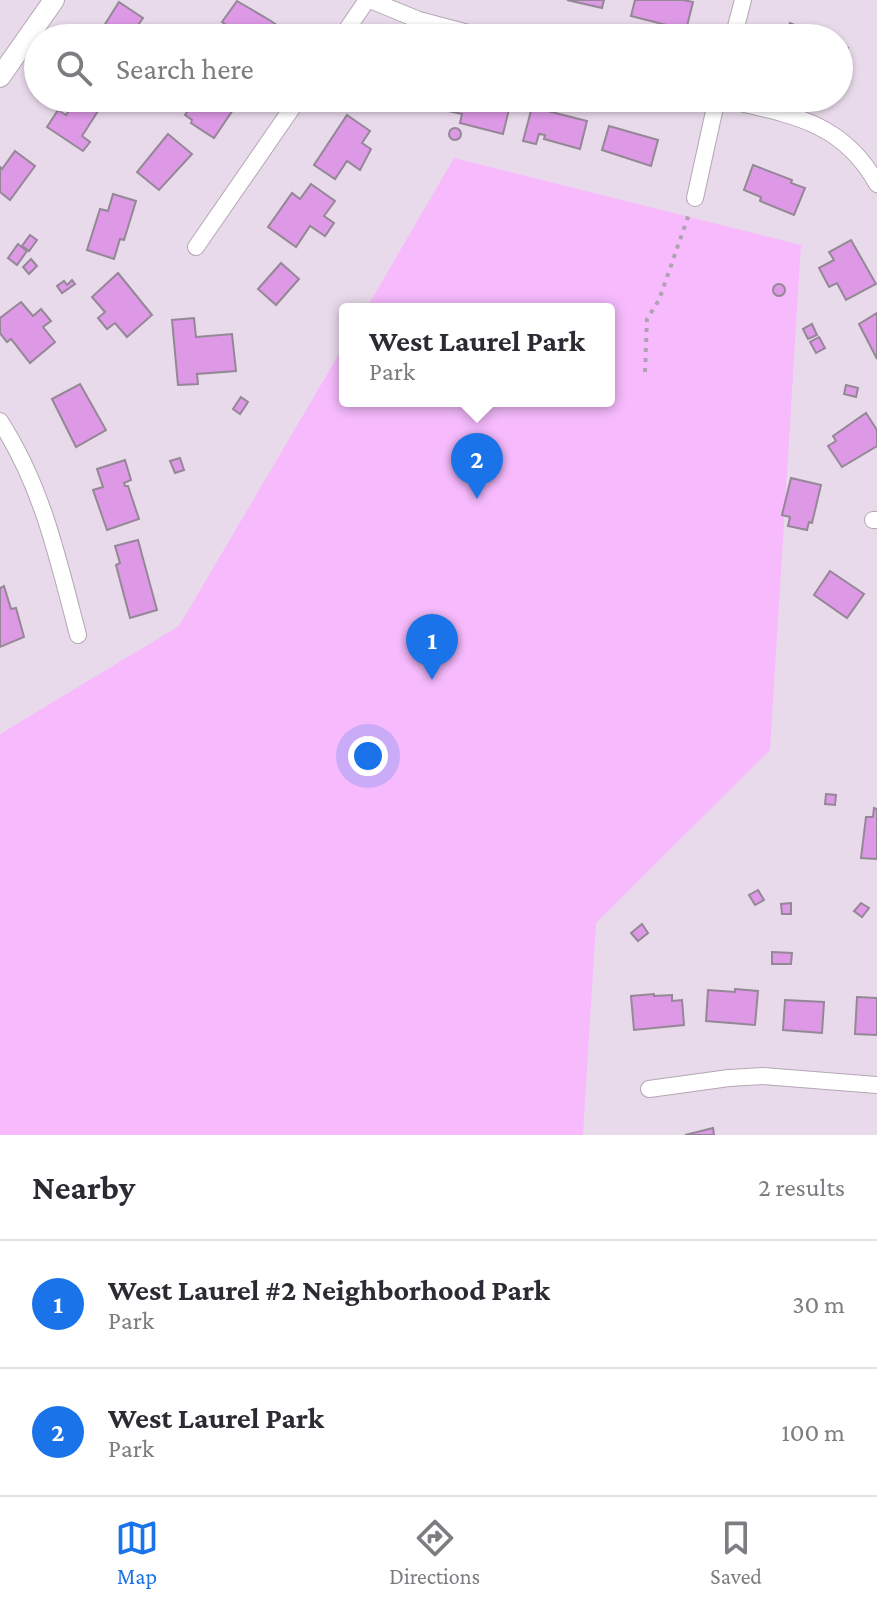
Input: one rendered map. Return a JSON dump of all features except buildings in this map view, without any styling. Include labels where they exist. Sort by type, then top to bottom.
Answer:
[{"type":"street","points":[[37,24],[54,0]]},
{"type":"street","points":[[351,24],[368,0],[434,24]]},
{"type":"street","points":[[737,24],[743,0]]},
{"type":"street","points":[[0,77],[24,43]]},
{"type":"street","points":[[196,247],[289,112]]},
{"type":"street","points":[[695,198],[715,112]]},
{"type":"street","points":[[775,112],[829,130],[858,155],[877,184]]},
{"type":"street","points":[[0,421],[23,458],[44,509],[78,635]]},
{"type":"street","points":[[649,1089],[763,1076],[877,1085]]},
{"type":"path","points":[[645,372],[647,319],[659,300],[695,198]]},
{"type":"shaded area","points":[[454,158],[801,245],[770,750],[596,923],[583,1135],[0,1135],[0,734],[179,626],[339,354],[339,407],[615,407],[615,303],[369,303]]},
{"type":"place","name":"West Laurel Park","points":[[477,499]]},
{"type":"place","name":"West Laurel #2 Neighborhood Park","points":[[432,680]]}]
